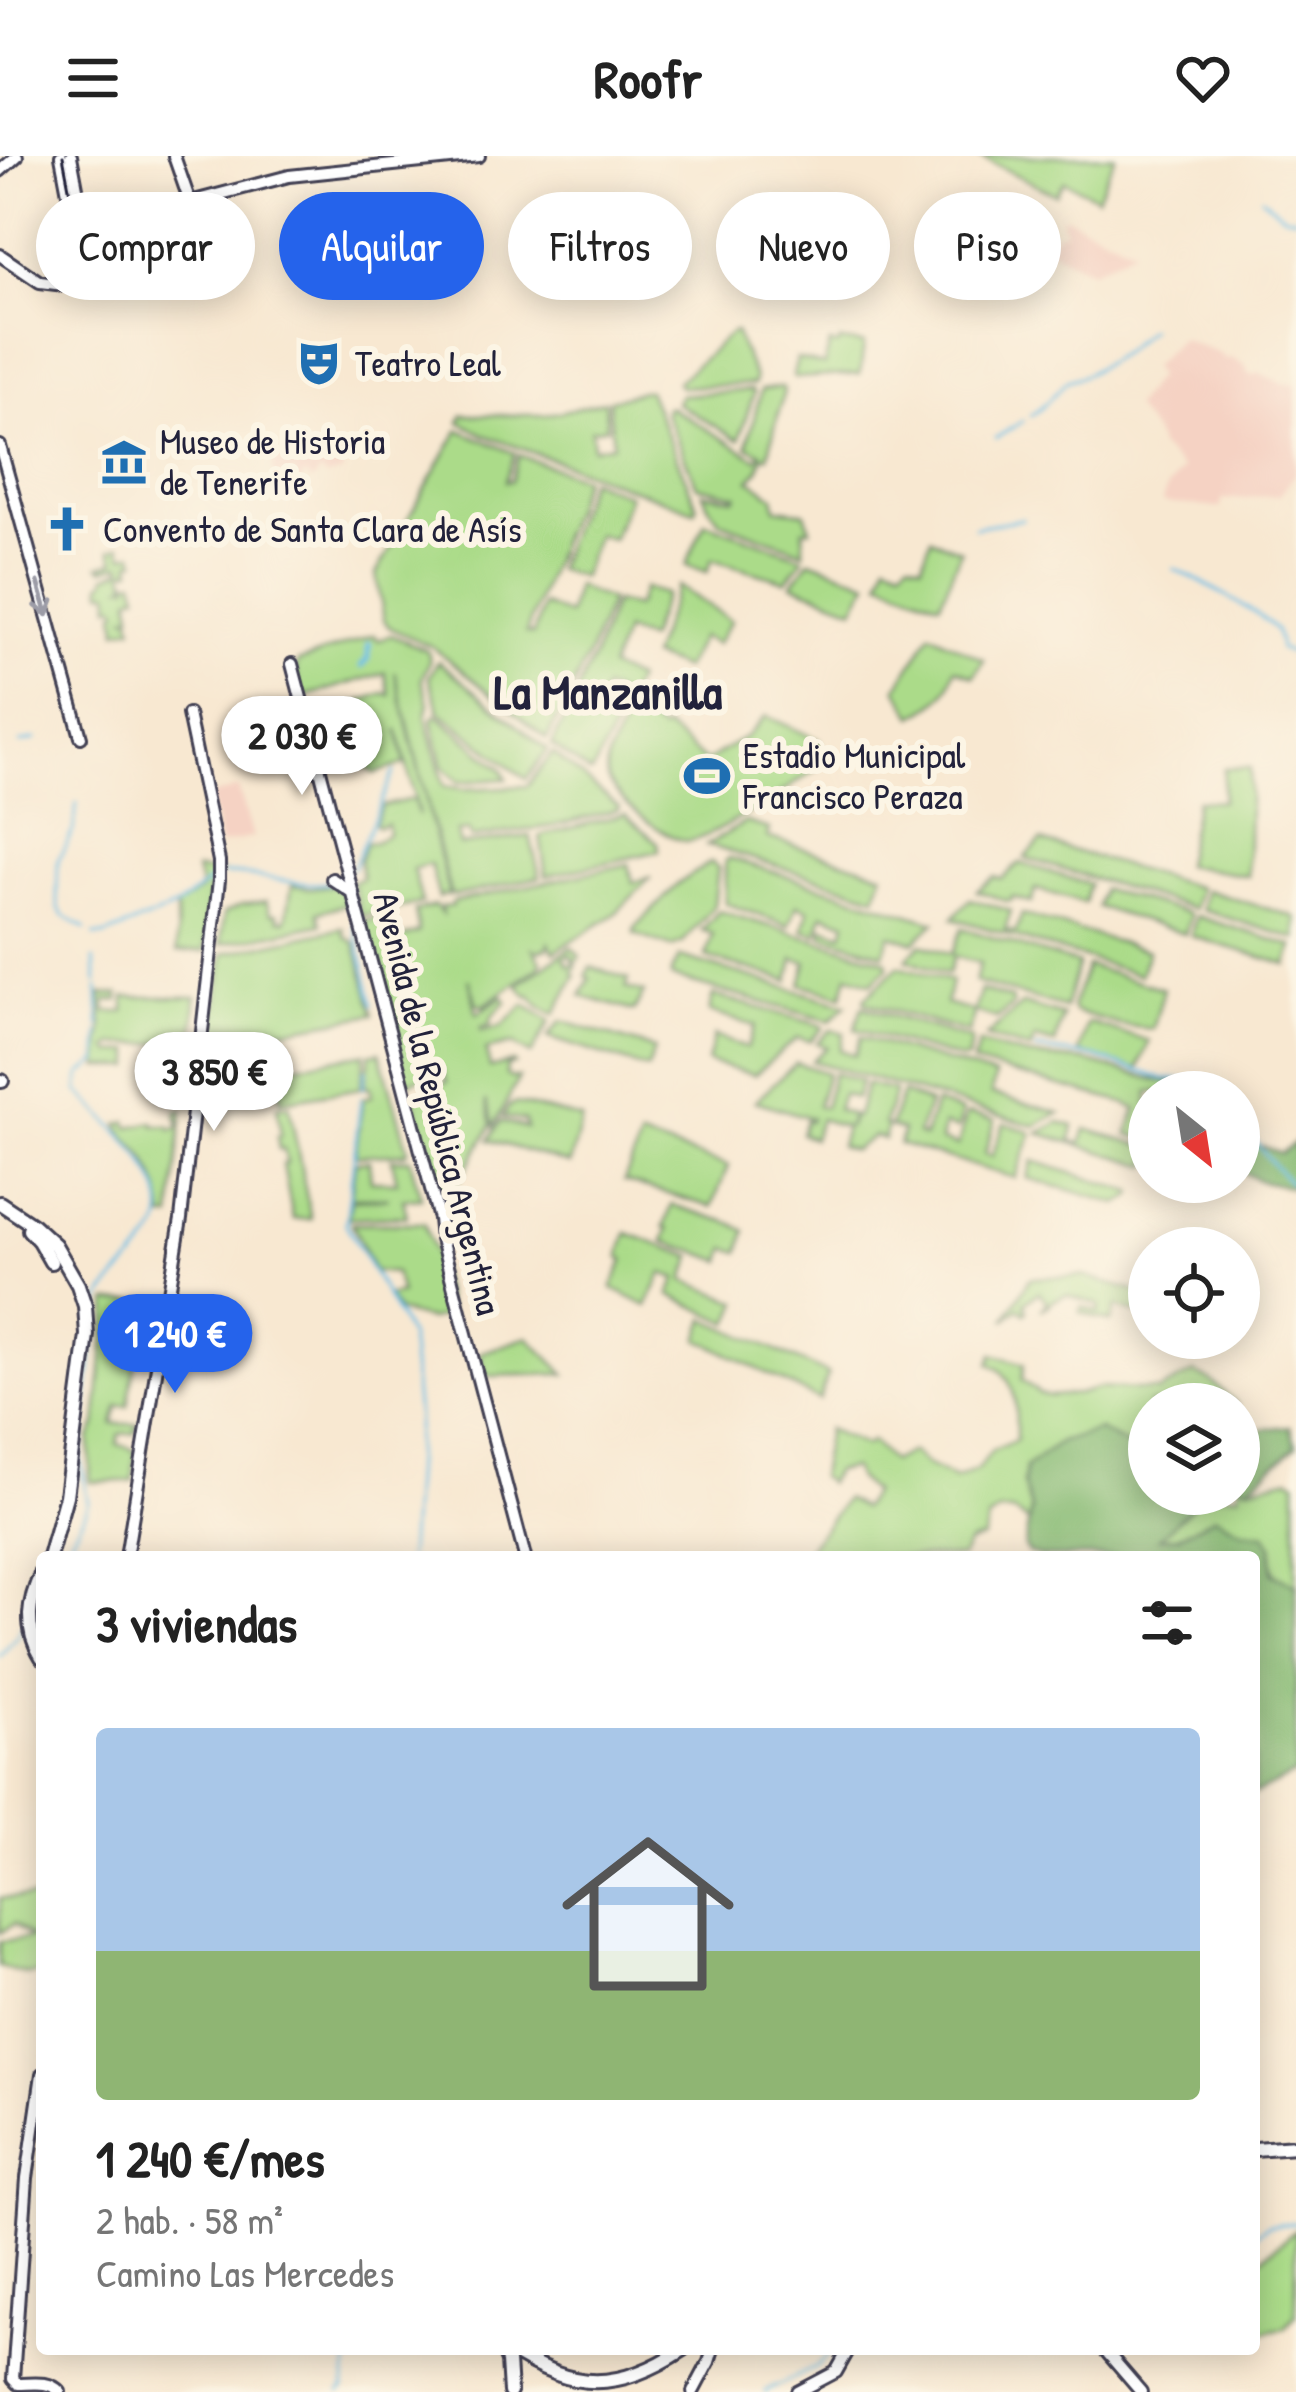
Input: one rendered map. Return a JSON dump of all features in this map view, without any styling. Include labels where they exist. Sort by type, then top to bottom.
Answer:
[{"type":"main road","points":[[0,1203],[46,1235],[64,1258],[82,1296],[87,1322],[66,1496],[51,1551]]},
{"type":"main road","points":[[17,1215],[51,1262]]},
{"type":"main road","points":[[36,1587],[29,1622],[36,1646]]},
{"type":"main road","points":[[1260,2149],[1296,2146]]},
{"type":"main road","points":[[510,2392],[512,2356],[569,2384],[608,2386],[632,2380],[673,2355]]},
{"type":"street","points":[[0,169],[14,156]]},
{"type":"street","points":[[61,156],[69,192]]},
{"type":"street","points":[[70,156],[75,192]]},
{"type":"street","points":[[174,156],[187,192]]},
{"type":"street","points":[[228,192],[289,176],[479,156]]},
{"type":"street","points":[[0,255],[36,279]]},
{"type":"street","points":[[0,446],[81,737]]},
{"type":"street","name":"Avenida de la República Argentina","points":[[292,664],[523,1551]]},
{"type":"street","points":[[127,1551],[180,1227],[220,872],[188,714]]},
{"type":"street","points":[[332,879],[353,893]]},
{"type":"street","points":[[36,2116],[13,2379],[18,2384],[45,2383],[60,2392]]},
{"type":"street","points":[[693,2392],[709,2355]]},
{"type":"street","points":[[798,2392],[836,2372],[846,2355]]},
{"type":"street","points":[[1110,2355],[1141,2392]]},
{"type":"shaded area","points":[[1065,216],[1134,249],[1091,271],[1061,255],[1061,232],[1065,230],[1061,220]]},
{"type":"shaded area","points":[[1180,338],[1224,359],[1232,358],[1249,373],[1296,385],[1296,473],[1280,495],[1222,500],[1221,508],[1162,501],[1182,469],[1159,447],[1133,407],[1157,376],[1151,367]]},
{"type":"shaded area","points":[[338,446],[343,472],[317,474],[317,479],[309,481],[308,475],[302,476],[297,485],[296,473],[290,473],[291,486],[286,488],[285,475],[280,475],[280,489],[276,490],[272,462],[287,458],[288,452]]},
{"type":"shaded area","points":[[238,788],[253,837],[220,845],[210,797]]},
{"type":"green space","points":[[978,156],[1115,156],[1097,197],[1064,181],[1051,192]]},
{"type":"green space","points":[[735,332],[754,384],[680,387],[677,382]]},
{"type":"green space","points":[[830,344],[864,344],[860,374],[793,376],[797,359],[824,365]]},
{"type":"green space","points":[[782,387],[768,456],[763,456],[750,480],[774,496],[776,508],[805,512],[810,529],[803,529],[804,552],[720,521],[703,493],[737,495],[697,486],[665,412],[670,407],[757,459],[761,453],[747,446],[761,390]]},
{"type":"green space","points":[[648,390],[697,506],[695,511],[460,422],[463,415],[546,415],[605,401],[607,427],[591,430],[593,448],[613,444],[609,400]]},
{"type":"green space","points":[[752,390],[739,440],[676,403],[680,395]]},
{"type":"green space","points":[[459,430],[515,453],[506,481],[511,481],[519,455],[583,478],[526,633],[533,635],[543,605],[568,615],[576,586],[610,601],[547,739],[433,647],[389,627],[384,620],[376,574]]},
{"type":"green space","points":[[589,479],[629,495],[612,539],[597,534],[581,577],[556,569]]},
{"type":"green space","points":[[705,522],[803,559],[786,581],[712,559],[707,572],[686,565]]},
{"type":"green space","points":[[931,538],[961,550],[940,603],[881,580],[887,561],[902,567],[909,560],[922,564]]},
{"type":"green space","points":[[121,546],[124,556],[134,553],[136,560],[125,571],[124,585],[129,585],[128,578],[135,580],[139,594],[131,597],[132,615],[127,616],[133,627],[118,630],[119,610],[116,604],[111,606],[111,592],[103,591],[102,584],[106,576],[123,569],[122,564],[100,566],[115,561],[111,550]]},
{"type":"green space","points":[[810,560],[869,582],[854,608],[792,584]]},
{"type":"green space","points":[[678,586],[731,621],[716,644],[701,637],[684,669],[651,657]]},
{"type":"green space","points":[[644,588],[665,594],[648,640],[625,631],[610,668],[636,680],[627,698],[604,689],[597,706],[619,717],[590,773],[552,745],[614,602],[636,607]]},
{"type":"green space","points":[[931,633],[984,660],[974,676],[955,668],[941,698],[914,716],[897,688]]},
{"type":"green space","points":[[374,635],[378,640],[391,635],[429,654],[422,680],[429,703],[426,717],[444,786],[527,786],[553,753],[618,810],[554,826],[471,838],[469,831],[457,832],[460,845],[530,836],[540,877],[455,896],[450,893],[395,672],[449,896],[439,898],[430,864],[413,869],[422,903],[361,916],[352,882],[362,879],[359,860],[366,843],[388,834],[387,824],[374,824],[382,806],[413,799],[419,816],[398,729],[405,764],[375,773],[357,761],[354,750],[359,748],[346,707],[383,693],[390,695],[385,673],[300,698],[296,668],[298,662]]},
{"type":"green space","points":[[438,661],[548,750],[526,779],[440,712],[429,677]]},
{"type":"green space","name":"Estadio Municipal Francisco Peraza","points":[[632,708],[706,762],[749,734],[766,716],[819,740],[827,762],[718,830],[680,840],[631,807],[607,778],[610,752]]},
{"type":"green space","points":[[436,714],[502,769],[507,779],[459,782],[443,767],[432,720]]},
{"type":"green space","points":[[1224,768],[1250,768],[1247,876],[1184,865],[1196,800],[1222,801]]},
{"type":"green space","points":[[625,814],[658,843],[659,851],[546,876],[540,836]]},
{"type":"green space","points":[[746,822],[769,829],[767,837],[883,873],[876,896],[707,845]]},
{"type":"green space","points":[[1041,841],[1199,888],[1194,909],[1025,858]]},
{"type":"green space","points":[[729,858],[935,922],[914,942],[890,935],[884,954],[822,935],[823,927],[843,934],[846,922],[823,914],[817,934],[803,929],[809,910],[797,905],[789,926],[725,903],[725,862]]},
{"type":"green space","points":[[711,862],[718,868],[714,906],[682,943],[671,947],[635,934],[635,928],[678,884]]},
{"type":"green space","points":[[1020,863],[1089,884],[1084,903],[1036,889],[1031,903],[977,891]]},
{"type":"green space","points":[[629,864],[633,883],[651,877],[614,915],[554,952],[549,943],[547,948],[534,949],[539,967],[483,1006],[477,1004],[469,979],[477,1014],[503,996],[506,1002],[481,1031],[502,1026],[525,1005],[550,1021],[531,1055],[512,1044],[486,1050],[490,1068],[513,1062],[506,1075],[519,1078],[494,1126],[486,1100],[492,1125],[439,1211],[414,1095],[447,1082],[442,1070],[404,1084],[378,974],[383,971],[379,960],[374,962],[364,921],[392,916],[398,939],[419,932],[415,911],[435,906],[442,914],[441,907],[453,902]]},
{"type":"green space","points":[[196,870],[220,872],[210,881],[205,951],[177,952],[176,907],[201,890]]},
{"type":"green space","points":[[292,885],[334,885],[347,904],[318,912],[321,924],[221,944],[224,913],[242,905],[266,901],[270,913],[286,920]]},
{"type":"green space","points":[[1102,889],[1188,913],[1185,934],[1097,907]]},
{"type":"green space","points":[[1205,890],[1296,917],[1296,939],[1202,910]]},
{"type":"green space","points":[[970,899],[1011,911],[1005,930],[1016,932],[1022,914],[1148,951],[1140,975],[953,918]]},
{"type":"green space","points":[[719,911],[882,959],[888,967],[872,983],[848,975],[842,996],[801,984],[807,962],[794,959],[789,981],[706,957],[713,934],[702,930]]},
{"type":"green space","points":[[1196,916],[1293,946],[1288,965],[1191,936]]},
{"type":"green space","points":[[343,928],[355,943],[374,1014],[212,1042],[224,953]]},
{"type":"green space","points":[[962,928],[1078,964],[1065,1008],[975,982],[980,963],[954,956],[948,974],[906,959],[921,944],[952,954]]},
{"type":"green space","points":[[571,947],[580,956],[576,963],[569,954],[564,958],[569,966],[576,966],[576,976],[555,1014],[518,985]]},
{"type":"green space","points":[[680,957],[846,1005],[830,1021],[671,977]]},
{"type":"green space","points":[[899,966],[951,981],[946,1004],[974,1012],[981,990],[1011,999],[1013,1005],[997,1019],[975,1012],[968,1033],[866,1003],[864,999]]},
{"type":"green space","points":[[1087,966],[1164,989],[1153,1029],[1074,1012]]},
{"type":"green space","points":[[591,967],[629,979],[626,988],[644,993],[634,1011],[581,996]]},
{"type":"green space","points":[[101,994],[119,994],[119,1000],[106,1001],[106,1012],[125,1012],[125,997],[196,997],[194,1042],[114,1045],[109,1049],[113,1053],[132,1051],[132,1067],[99,1067]]},
{"type":"green space","points":[[713,995],[823,1028],[810,1041],[797,1038],[754,1075],[707,1062],[714,1036],[747,1048],[755,1026],[709,1012]]},
{"type":"green space","points":[[1023,1004],[1063,1016],[1055,1044],[1035,1039],[1030,1050],[986,1037]]},
{"type":"green space","points":[[862,1007],[971,1040],[968,1059],[855,1029]]},
{"type":"green space","points":[[561,1021],[654,1049],[648,1069],[548,1037]]},
{"type":"green space","points":[[1088,1023],[1149,1041],[1138,1070],[1079,1053]]},
{"type":"green space","points":[[831,1030],[844,1033],[840,1050],[855,1055],[861,1037],[995,1076],[991,1094],[1060,1113],[1035,1126],[812,1061],[827,1047],[817,1043]]},
{"type":"green space","points":[[979,1044],[1128,1073],[1128,1105],[1124,1103],[973,1063]]},
{"type":"green space","points":[[380,1052],[408,1150],[355,1156],[363,1098],[372,1096],[370,1087],[365,1087],[370,1054]]},
{"type":"green space","points":[[365,1053],[361,1088],[281,1101],[276,1069]]},
{"type":"green space","points":[[796,1063],[827,1073],[817,1106],[824,1107],[833,1073],[861,1081],[856,1098],[842,1094],[837,1110],[851,1115],[848,1128],[857,1116],[866,1084],[895,1091],[884,1139],[874,1136],[853,1150],[840,1146],[845,1127],[820,1119],[813,1138],[801,1134],[805,1120],[811,1118],[755,1101]]},
{"type":"green space","points":[[902,1093],[929,1103],[918,1134],[924,1137],[935,1103],[962,1112],[958,1129],[944,1125],[941,1141],[958,1146],[969,1114],[995,1120],[985,1154],[992,1156],[1004,1123],[1029,1131],[1032,1134],[1015,1178],[899,1144],[903,1131],[890,1127]]},
{"type":"green space","points":[[516,1103],[582,1119],[570,1164],[489,1140],[501,1121],[526,1128],[525,1121],[503,1117]]},
{"type":"green space","points":[[289,1105],[311,1219],[293,1219],[283,1164],[287,1163],[284,1149],[279,1149],[277,1107]]},
{"type":"green space","points":[[183,1110],[172,1218],[164,1218],[150,1167],[119,1124],[154,1122],[171,1130],[180,1127],[176,1112]]},
{"type":"green space","points":[[1060,1122],[1074,1126],[1071,1140],[1081,1144],[1086,1129],[1128,1141],[1128,1160],[1039,1133]]},
{"type":"green space","points":[[641,1138],[728,1166],[712,1207],[624,1181]]},
{"type":"green space","points":[[1296,1142],[1296,1188],[1260,1181],[1260,1146],[1281,1153]]},
{"type":"green space","points":[[392,1159],[410,1159],[421,1198],[403,1199],[407,1216],[348,1218],[351,1200],[389,1198],[351,1197],[355,1162],[369,1161],[371,1181],[397,1182]]},
{"type":"green space","points":[[1033,1161],[1128,1190],[1128,1199],[1118,1204],[1027,1178]]},
{"type":"green space","points":[[672,1205],[746,1231],[740,1252],[727,1248],[723,1261],[664,1241]]},
{"type":"green space","points":[[352,1223],[424,1223],[449,1315],[430,1320],[398,1312],[387,1296],[401,1293],[395,1273],[374,1271]]},
{"type":"green space","points":[[627,1233],[693,1257],[684,1280],[739,1302],[730,1323],[670,1295],[677,1278],[663,1273],[647,1306],[612,1288],[625,1259],[620,1257]]},
{"type":"green space","points":[[1083,1276],[1128,1289],[1128,1310],[1116,1307],[1111,1322],[1080,1312],[1082,1307],[1099,1312],[1100,1305],[1066,1295],[1041,1310],[1047,1302],[1039,1292],[1025,1302],[1025,1313],[1019,1308],[1005,1320],[1030,1278]]},
{"type":"green space","points":[[145,1301],[128,1406],[118,1406],[113,1424],[138,1424],[135,1433],[120,1434],[117,1444],[135,1450],[133,1481],[90,1482],[90,1438],[96,1425],[109,1302]]},
{"type":"green space","points":[[706,1319],[828,1374],[819,1400],[699,1339]]},
{"type":"green space","points":[[528,1337],[565,1374],[486,1376],[480,1353]]},
{"type":"green space","points":[[993,1354],[1024,1364],[1022,1380],[1049,1396],[1099,1388],[1128,1389],[1128,1446],[1099,1430],[1023,1483],[1031,1509],[1029,1522],[1012,1512],[999,1512],[988,1520],[983,1538],[969,1543],[964,1551],[806,1551],[845,1499],[862,1508],[872,1492],[852,1468],[834,1471],[828,1483],[819,1477],[827,1429],[866,1446],[871,1441],[891,1462],[911,1452],[955,1479],[977,1470],[992,1451],[1016,1440],[1014,1396],[990,1364]]},
{"type":"green space","points":[[1194,1373],[1213,1383],[1174,1383]]},
{"type":"green space","points":[[1290,1426],[1296,1446],[1260,1477],[1260,1433],[1262,1429]]},
{"type":"green space","points":[[1099,1430],[1128,1446],[1128,1515],[1183,1515],[1159,1538],[1178,1536],[1215,1516],[1243,1531],[1265,1534],[1272,1546],[1273,1573],[1296,1585],[1296,1773],[1260,1791],[1260,1551],[1027,1551],[1031,1509],[1023,1484],[1026,1467],[1060,1442]]},
{"type":"green space","points":[[1290,1477],[1296,1481],[1296,1585],[1275,1572],[1272,1546],[1178,1536],[1157,1539],[1183,1515],[1260,1515],[1260,1484]]},
{"type":"green space","points":[[0,1898],[36,1898],[36,1973],[0,1966],[0,1941],[31,1938],[14,1924],[0,1933]]},
{"type":"green space","points":[[1296,2230],[1296,2314],[1285,2328],[1260,2332],[1260,2259]]},
{"type":"waterway","points":[[1261,197],[1284,215],[1296,217]]},
{"type":"waterway","points":[[1030,416],[1067,381],[1121,353],[1149,329]]},
{"type":"waterway","points":[[996,438],[1023,421]]},
{"type":"waterway","points":[[974,527],[1022,519]]},
{"type":"waterway","points":[[1174,569],[1259,616],[1275,630],[1280,649],[1296,655]]},
{"type":"waterway","points":[[362,666],[369,644]]},
{"type":"waterway","points":[[20,743],[36,739]]},
{"type":"waterway","points":[[352,869],[394,772]]},
{"type":"waterway","points":[[77,803],[73,831],[58,860],[57,896],[64,916],[86,929]]},
{"type":"waterway","points":[[224,874],[328,883]]},
{"type":"waterway","points":[[94,935],[104,936],[176,907],[214,878]]},
{"type":"waterway","points":[[354,924],[373,1004]]},
{"type":"waterway","points":[[94,960],[97,982]]},
{"type":"waterway","points":[[98,987],[100,1026]]},
{"type":"waterway","points":[[64,1551],[88,1502],[80,1459],[98,1308],[153,1236],[162,1215],[161,1198],[145,1164],[78,1091],[81,1075],[98,1061],[100,1032]]},
{"type":"waterway","points":[[1035,1049],[1095,1057],[1139,1071]]},
{"type":"waterway","points":[[363,1088],[366,1069]]},
{"type":"waterway","points":[[361,1098],[346,1224],[409,1336],[417,1416],[408,1551]]},
{"type":"waterway","points":[[1260,1147],[1296,1188]]},
{"type":"waterway","points":[[0,1656],[21,1626]]},
{"type":"waterway","points":[[1260,2231],[1269,2225],[1296,2223]]},
{"type":"waterway","points":[[340,2392],[349,2355]]},
{"type":"waterway","points":[[765,2392],[814,2368],[828,2355]]},
{"type":"tram line","points":[[63,156],[70,192]]},
{"type":"place","name":"Teatro Leal","points":[[319,363]]},
{"type":"place","name":"Museo de Historia de Tenerife","points":[[124,462]]},
{"type":"place","name":"Convento de Santa Clara de Asís","points":[[67,529]]},
{"type":"place","name":"Estadio Municipal Francisco Peraza","points":[[707,776]]},
{"type":"district","name":"La Manzanilla","points":[[608,692]]}]
